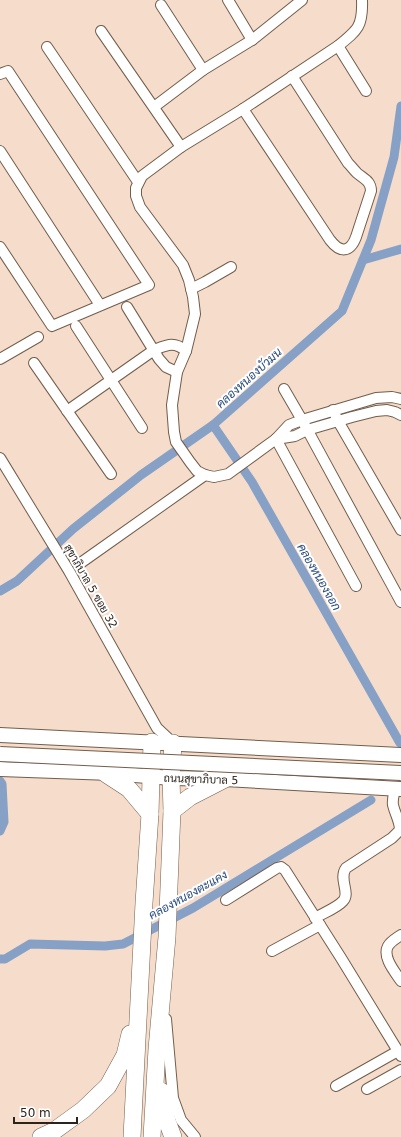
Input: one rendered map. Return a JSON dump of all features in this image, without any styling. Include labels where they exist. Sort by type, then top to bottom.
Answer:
[{"type":"highway","points":[[132,1137],[154,735]]},
{"type":"highway","points":[[152,1137],[168,905],[173,743]]},
{"type":"highway","points":[[109,774],[129,789],[150,814]]},
{"type":"highway","points":[[172,811],[190,797],[225,779]]},
{"type":"highway","points":[[147,860],[170,861]]},
{"type":"highway","points":[[41,1137],[54,1131],[83,1110],[108,1086],[125,1055],[139,993]]},
{"type":"highway","points":[[157,1050],[161,1093],[167,1121],[173,1137]]},
{"type":"main road","points":[[0,735],[109,740],[154,735],[173,743],[401,755]]},
{"type":"main road","points":[[109,740],[116,745],[122,754],[122,763],[109,774]]},
{"type":"main road","points":[[222,746],[218,749],[214,756],[213,762],[216,770],[225,779]]},
{"type":"main road","name":"ถนนสุขาภิบาล 5","points":[[0,754],[401,773]]},
{"type":"main road","name":"ถนนสุขาภิบาล 5","points":[[0,769],[171,778],[225,779],[398,789]]},
{"type":"street","points":[[228,0],[252,40]]},
{"type":"street","points":[[154,107],[203,70],[252,40],[301,0]]},
{"type":"street","points":[[362,0],[361,21],[352,35],[338,46],[243,109],[181,147],[142,176],[136,188],[136,196],[140,207],[184,264],[191,289],[195,314],[186,351],[177,372],[172,405],[176,442],[197,471],[210,477],[228,474],[255,453],[276,440],[290,424],[376,398],[392,397],[401,399]]},
{"type":"street","points":[[161,5],[203,70]]},
{"type":"street","points":[[101,31],[181,147]]},
{"type":"street","points":[[338,46],[366,91]]},
{"type":"street","points":[[47,47],[138,182]]},
{"type":"street","points":[[0,74],[8,71],[149,285],[52,326],[0,247]]},
{"type":"street","points":[[243,109],[333,244],[342,250],[349,248],[354,244],[371,191],[371,186],[368,181],[356,172],[348,163],[292,76]]},
{"type":"street","points":[[0,151],[100,305]]},
{"type":"street","points":[[191,289],[231,267]]},
{"type":"street","points":[[127,307],[159,359],[166,367],[177,372]]},
{"type":"street","points":[[76,326],[142,428]]},
{"type":"street","points":[[0,359],[38,337]]},
{"type":"street","points":[[67,411],[154,350],[164,346],[176,344],[181,346],[186,351]]},
{"type":"street","points":[[34,363],[111,474]]},
{"type":"street","points":[[284,389],[401,602]]},
{"type":"street","points":[[333,410],[401,530]]},
{"type":"street","points":[[276,440],[295,436],[307,430],[376,411],[387,410],[401,415]]},
{"type":"street","points":[[290,424],[295,436]]},
{"type":"street","points":[[276,440],[356,586]]},
{"type":"street","name":"สุขาภิบาล 5 ซอย 32","points":[[0,458],[58,553],[154,735]]},
{"type":"street","points":[[82,562],[205,475]]},
{"type":"street","points":[[272,951],[318,921],[340,904],[346,896],[342,877],[346,868],[392,838],[400,830],[399,821],[393,804],[398,789]]},
{"type":"street","points":[[226,900],[276,868],[281,867],[285,870],[400,1053],[336,1086]]},
{"type":"street","points":[[401,935],[389,944],[387,950],[388,959],[401,982]]},
{"type":"street","points":[[163,988],[173,1098],[181,1120],[196,1137]]},
{"type":"street","points":[[367,1089],[401,1070]]},
{"type":"waterway","name":"คลองหนองบัวมน","points":[[0,591],[17,581],[73,529],[141,475],[213,425],[342,311],[371,240],[394,157],[401,106]]},
{"type":"waterway","points":[[363,260],[401,249]]},
{"type":"waterway","name":"คลองหนองจอก","points":[[213,425],[252,482],[400,743]]},
{"type":"waterway","name":"คลองหนองบัวมน","points":[[0,781],[2,784],[4,822],[0,831]]},
{"type":"waterway","name":"คลองหนองตะแคง","points":[[0,959],[5,959],[30,944],[105,946],[123,944],[193,908],[371,800]]}]
